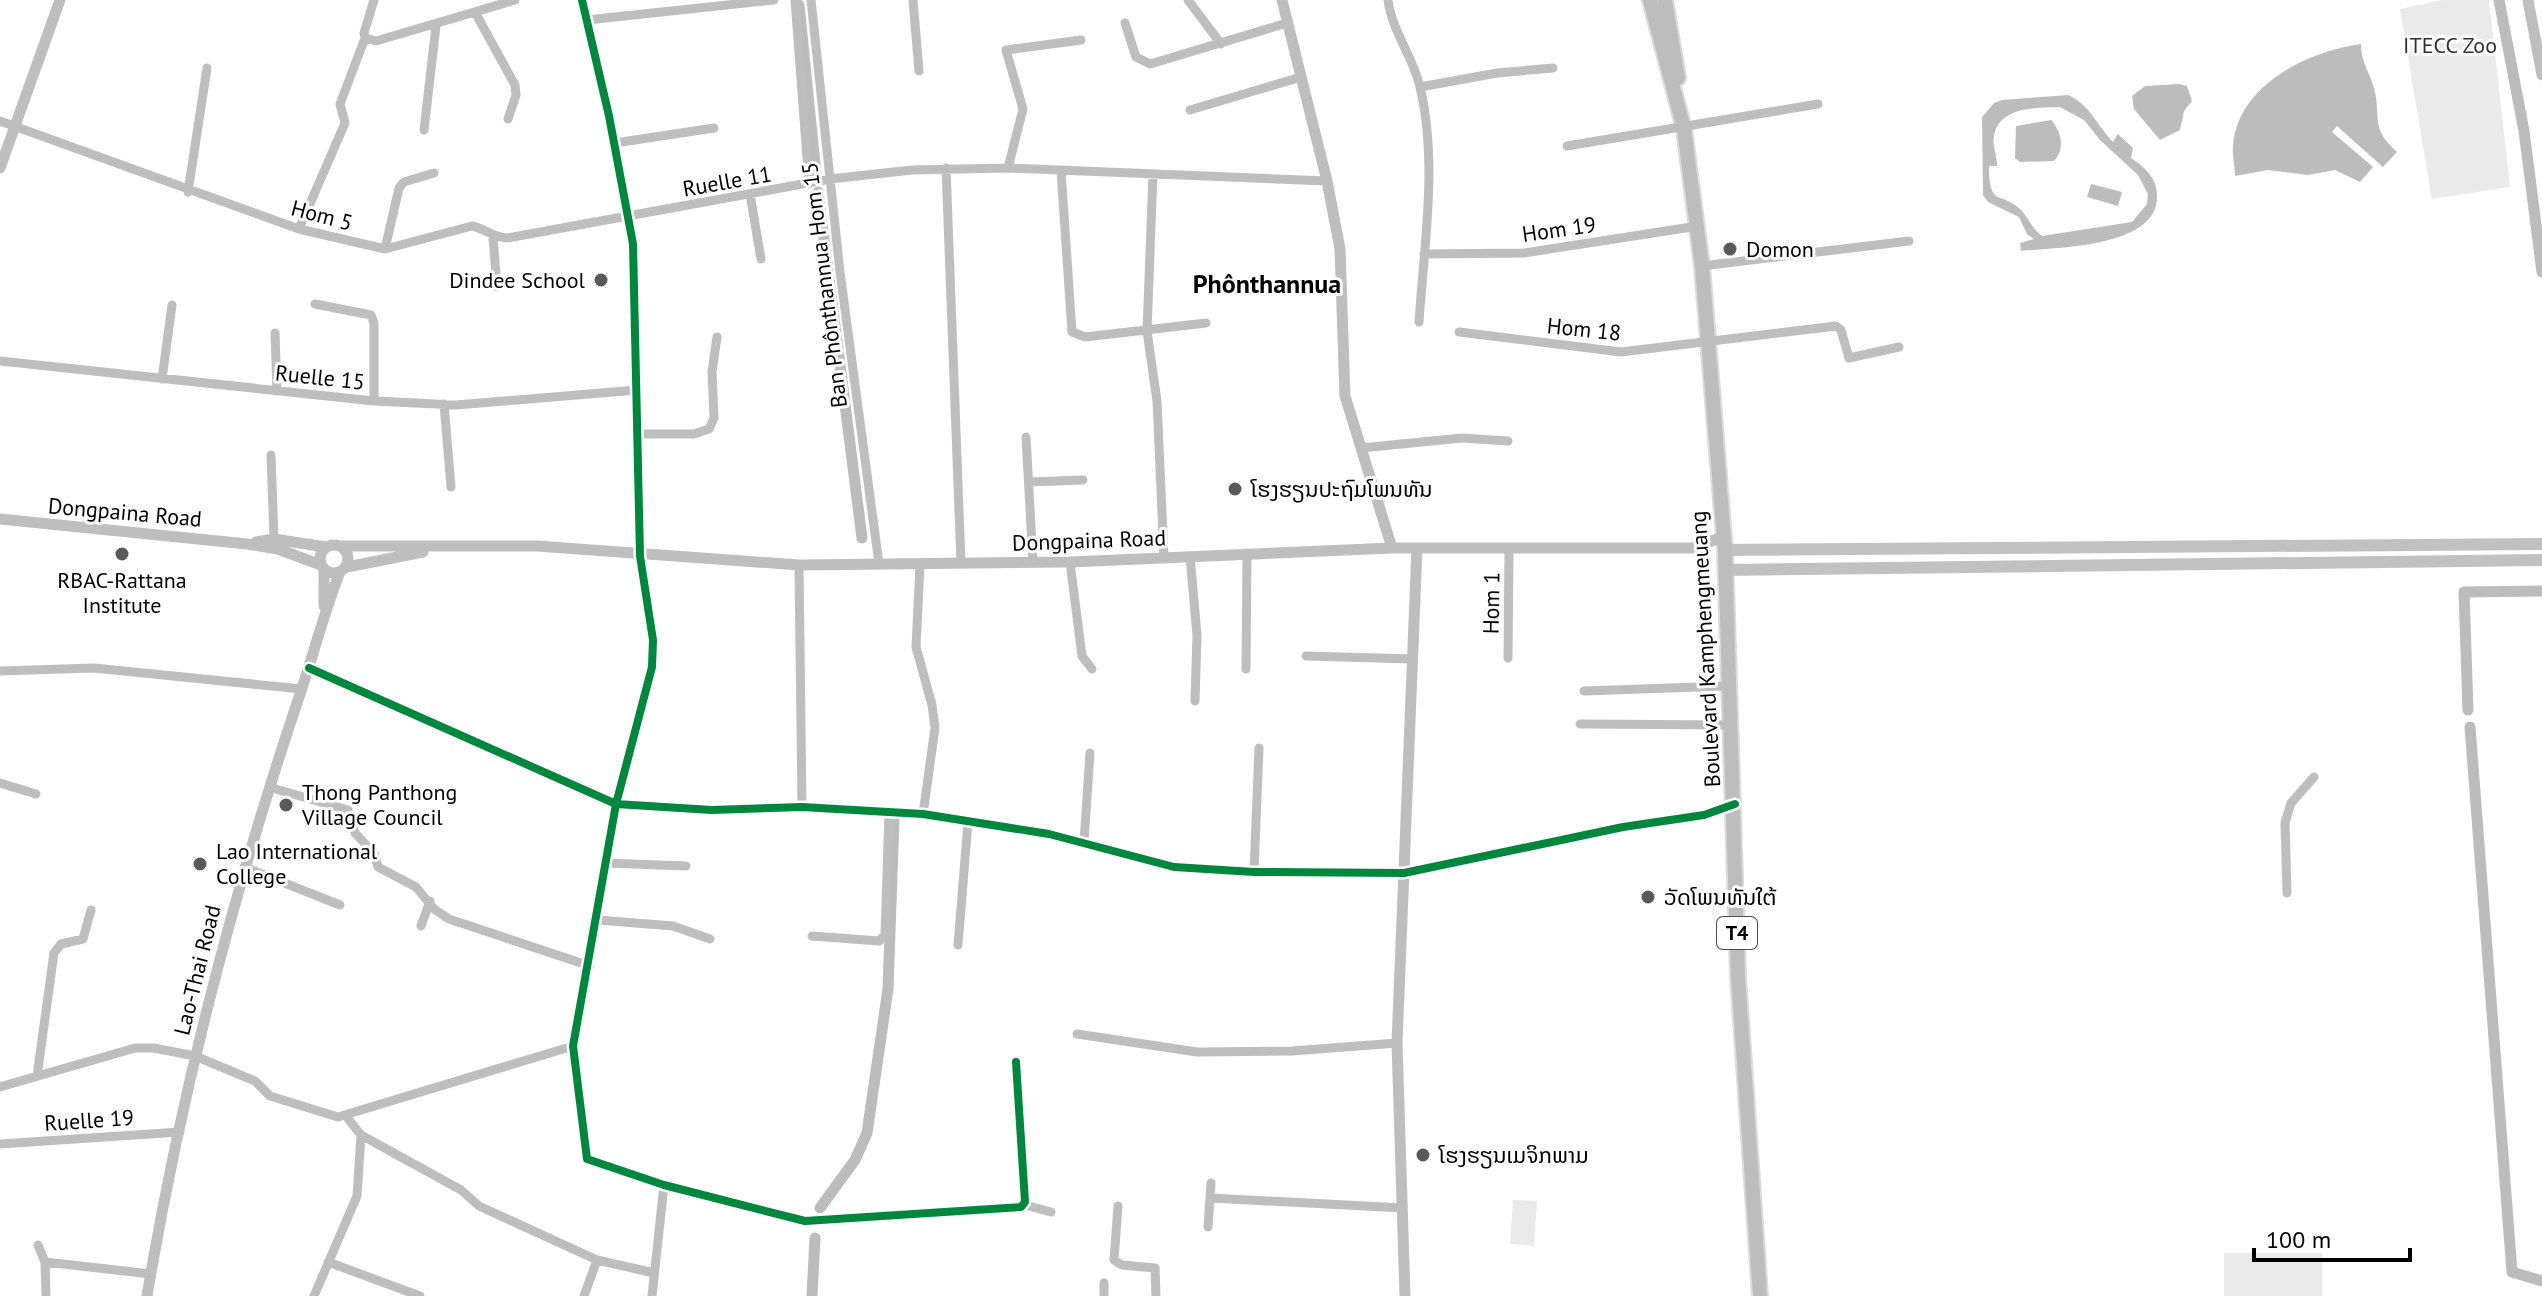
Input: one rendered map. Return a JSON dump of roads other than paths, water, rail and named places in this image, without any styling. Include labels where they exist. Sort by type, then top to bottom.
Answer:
[{"type":"main road","name":"Boulevard Kamphengmeuang","points":[[1650,0],[1684,129],[1702,266],[1724,544],[1727,686],[1735,804],[1738,977],[1760,1296]]},
{"type":"main road","name":"Boulevard Kamphengmeuang","points":[[1665,0],[1675,55],[1677,98]]},
{"type":"main road","points":[[1724,544],[2542,544]]},
{"type":"main road","points":[[1725,570],[2542,560]]},
{"type":"street","points":[[0,168],[60,0]]},
{"type":"street","points":[[299,229],[345,123],[340,104],[365,38],[374,0]]},
{"type":"street","points":[[365,38],[376,41],[436,26],[515,0]]},
{"type":"street","points":[[582,0],[630,217],[640,556],[650,607],[652,667],[616,804],[590,966],[573,1046],[587,1159],[664,1185],[805,1221],[1025,1205],[1051,1212]]},
{"type":"street","points":[[587,20],[774,0]]},
{"type":"street","points":[[795,0],[809,184]]},
{"type":"street","name":"Ban Phônthannua Hom 15","points":[[811,0],[830,179],[879,564]]},
{"type":"street","points":[[913,0],[919,71]]},
{"type":"street","points":[[1188,0],[1221,44]]},
{"type":"street","points":[[1282,0],[1327,181],[1340,249],[1345,396],[1392,548]]},
{"type":"street","points":[[1388,0],[1395,32],[1420,87],[1428,163],[1419,322]]},
{"type":"street","points":[[2528,0],[2542,75]]},
{"type":"street","points":[[476,14],[515,85],[516,95],[508,119]]},
{"type":"street","points":[[1125,23],[1136,57],[1146,64],[1287,23]]},
{"type":"street","points":[[424,130],[436,26]]},
{"type":"street","points":[[1008,168],[1023,109],[1006,50],[1081,40]]},
{"type":"street","points":[[188,192],[207,68]]},
{"type":"street","points":[[1420,87],[1521,70],[1553,68]]},
{"type":"street","points":[[1190,110],[1301,77]]},
{"type":"street","points":[[1567,146],[1684,129],[1818,104]]},
{"type":"street","name":"Hom 5","points":[[0,121],[188,192],[299,229],[385,249],[472,226],[482,228],[493,238],[630,217]]},
{"type":"street","points":[[615,143],[714,128]]},
{"type":"street","points":[[946,168],[961,563]]},
{"type":"street","name":"Ruelle 11","points":[[630,217],[830,179],[946,168],[1327,181]]},
{"type":"street","points":[[1061,171],[1072,332],[1085,337],[1206,323]]},
{"type":"street","points":[[385,249],[399,188],[404,182],[434,173]]},
{"type":"street","points":[[1153,174],[1147,331],[1157,401],[1164,558]]},
{"type":"street","points":[[750,194],[761,259]]},
{"type":"street","name":"Hom 19","points":[[1424,254],[1524,253],[1698,226]]},
{"type":"street","points":[[493,238],[497,287]]},
{"type":"street","points":[[1702,266],[1909,241]]},
{"type":"street","points":[[315,304],[371,315],[374,323],[374,401]]},
{"type":"street","points":[[162,379],[172,305]]},
{"type":"street","name":"Hom 18","points":[[1459,332],[1621,352],[1836,326],[1841,330],[1849,358],[1899,347]]},
{"type":"street","points":[[275,333],[277,391]]},
{"type":"street","points":[[637,434],[694,434],[709,429],[714,418],[712,372],[717,337]]},
{"type":"street","name":"Ruelle 15","points":[[0,361],[374,401],[444,404],[637,390]]},
{"type":"street","points":[[444,404],[451,487]]},
{"type":"street","points":[[1026,437],[1033,562]]},
{"type":"street","points":[[1361,448],[1462,438],[1508,441]]},
{"type":"street","points":[[271,455],[274,539]]},
{"type":"street","points":[[1029,482],[1083,480]]},
{"type":"street","name":"Dongpaina Road","points":[[0,519],[247,544],[278,549],[322,567]]},
{"type":"street","name":"Dongpaina Road","points":[[247,544],[274,539],[326,547]]},
{"type":"street","name":"Dongpaina Road","points":[[340,546],[537,546],[640,556],[799,565],[920,565],[1070,562],[1392,548],[1692,548],[1724,544]]},
{"type":"street","points":[[340,546],[349,557],[343,570],[322,567],[320,555],[326,547],[340,546]]},
{"type":"street","name":"Dongpaina Road","points":[[343,570],[456,548]]},
{"type":"street","points":[[1405,1296],[1397,1043],[1417,548]]},
{"type":"street","name":"Hom 1","points":[[1508,658],[1509,549]]},
{"type":"street","points":[[1246,669],[1247,553]]},
{"type":"street","points":[[1190,556],[1197,635],[1195,701]]},
{"type":"street","points":[[1070,562],[1082,656],[1092,669]]},
{"type":"street","points":[[799,565],[802,807]]},
{"type":"street","points":[[920,565],[916,647],[935,728],[923,814]]},
{"type":"street","name":"Lao-Thai Road","points":[[322,567],[324,614]]},
{"type":"street","name":"Lao-Thai Road","points":[[147,1296],[195,1056],[244,867],[324,614],[343,570]]},
{"type":"street","points":[[1306,656],[1413,659]]},
{"type":"street","points":[[0,671],[94,668],[302,689]]},
{"type":"street","points":[[309,668],[616,804],[712,810],[802,807],[923,814],[1084,842],[1174,867],[1254,872],[1404,873],[1623,827],[1704,815],[1735,804]]},
{"type":"street","points":[[1584,691],[1727,686]]},
{"type":"street","points":[[1580,724],[1732,725]]},
{"type":"street","points":[[1254,872],[1259,748]]},
{"type":"street","points":[[1084,842],[1090,753]]},
{"type":"street","points":[[2287,893],[2285,823],[2291,803],[2314,777]]},
{"type":"street","points":[[0,783],[36,794]]},
{"type":"street","points":[[269,787],[348,810],[355,833],[374,853],[378,867],[416,887],[434,909],[449,919],[590,966]]},
{"type":"street","points":[[812,936],[879,941],[885,935],[889,813]]},
{"type":"street","points":[[958,945],[968,822]]},
{"type":"street","points":[[606,863],[686,866]]},
{"type":"street","points":[[244,867],[340,905]]},
{"type":"street","points":[[421,926],[430,901]]},
{"type":"street","points":[[37,1076],[54,953],[61,944],[83,939],[91,910]]},
{"type":"street","points":[[598,920],[673,926],[710,939]]},
{"type":"street","points":[[1077,1034],[1197,1052],[1292,1051],[1397,1043]]},
{"type":"street","points":[[0,1087],[135,1048],[154,1048],[195,1056],[255,1081],[270,1096],[338,1117],[573,1046]]},
{"type":"street","points":[[1016,1062],[1025,1205]]},
{"type":"street","points":[[346,1116],[361,1135],[461,1190],[479,1206],[597,1260],[654,1273]]},
{"type":"street","name":"Ruelle 19","points":[[0,1144],[180,1132]]},
{"type":"street","points":[[314,1296],[357,1196],[361,1135]]},
{"type":"street","points":[[1208,1227],[1211,1183]]},
{"type":"street","points":[[652,1296],[664,1185]]},
{"type":"street","points":[[1211,1198],[1403,1208]]},
{"type":"street","points":[[1118,1206],[1114,1260],[1122,1265],[1155,1268],[1156,1296]]},
{"type":"street","points":[[38,1245],[45,1262],[46,1296]]},
{"type":"street","points":[[584,1296],[597,1260]]},
{"type":"street","points":[[45,1262],[151,1274]]},
{"type":"street","points":[[328,1262],[420,1296]]},
{"type":"street","points":[[1104,1283],[1104,1296]]},
{"type":"waterway","points":[[2499,0],[2524,131],[2542,272]]},
{"type":"waterway","points":[[799,5],[816,174]]},
{"type":"waterway","points":[[818,192],[862,538]]},
{"type":"waterway","points":[[2468,710],[2464,592],[2542,591]]},
{"type":"waterway","points":[[2470,727],[2512,1272],[2542,1281]]},
{"type":"waterway","points":[[820,1208],[855,1160],[867,1133],[888,989],[894,819]]},
{"type":"waterway","points":[[812,1296],[815,1238]]},
{"type":"place","name":"Domon","points":[[1730,249]]},
{"type":"place","name":"Dindee School","points":[[601,280]]},
{"type":"place","name":"ໂຮງຮຽນປະຖົມໂພນທັນ","points":[[1235,489]]},
{"type":"place","name":"RBAC-Rattana Institute","points":[[122,554]]},
{"type":"place","name":"Thong Panthong Village Council","points":[[286,805]]},
{"type":"place","name":"Lao International College","points":[[200,864]]},
{"type":"place","name":"ວັດໂພນທັນໃຕ້","points":[[1648,897]]},
{"type":"place","name":"ໂຮງຮຽນເມຈິກພາມ","points":[[1423,1155]]},
{"type":"district","name":"Phônthannua","points":[[1267,283]]},
{"type":"park label","name":"ITECC Zoo","points":[[2450,45]]}]
